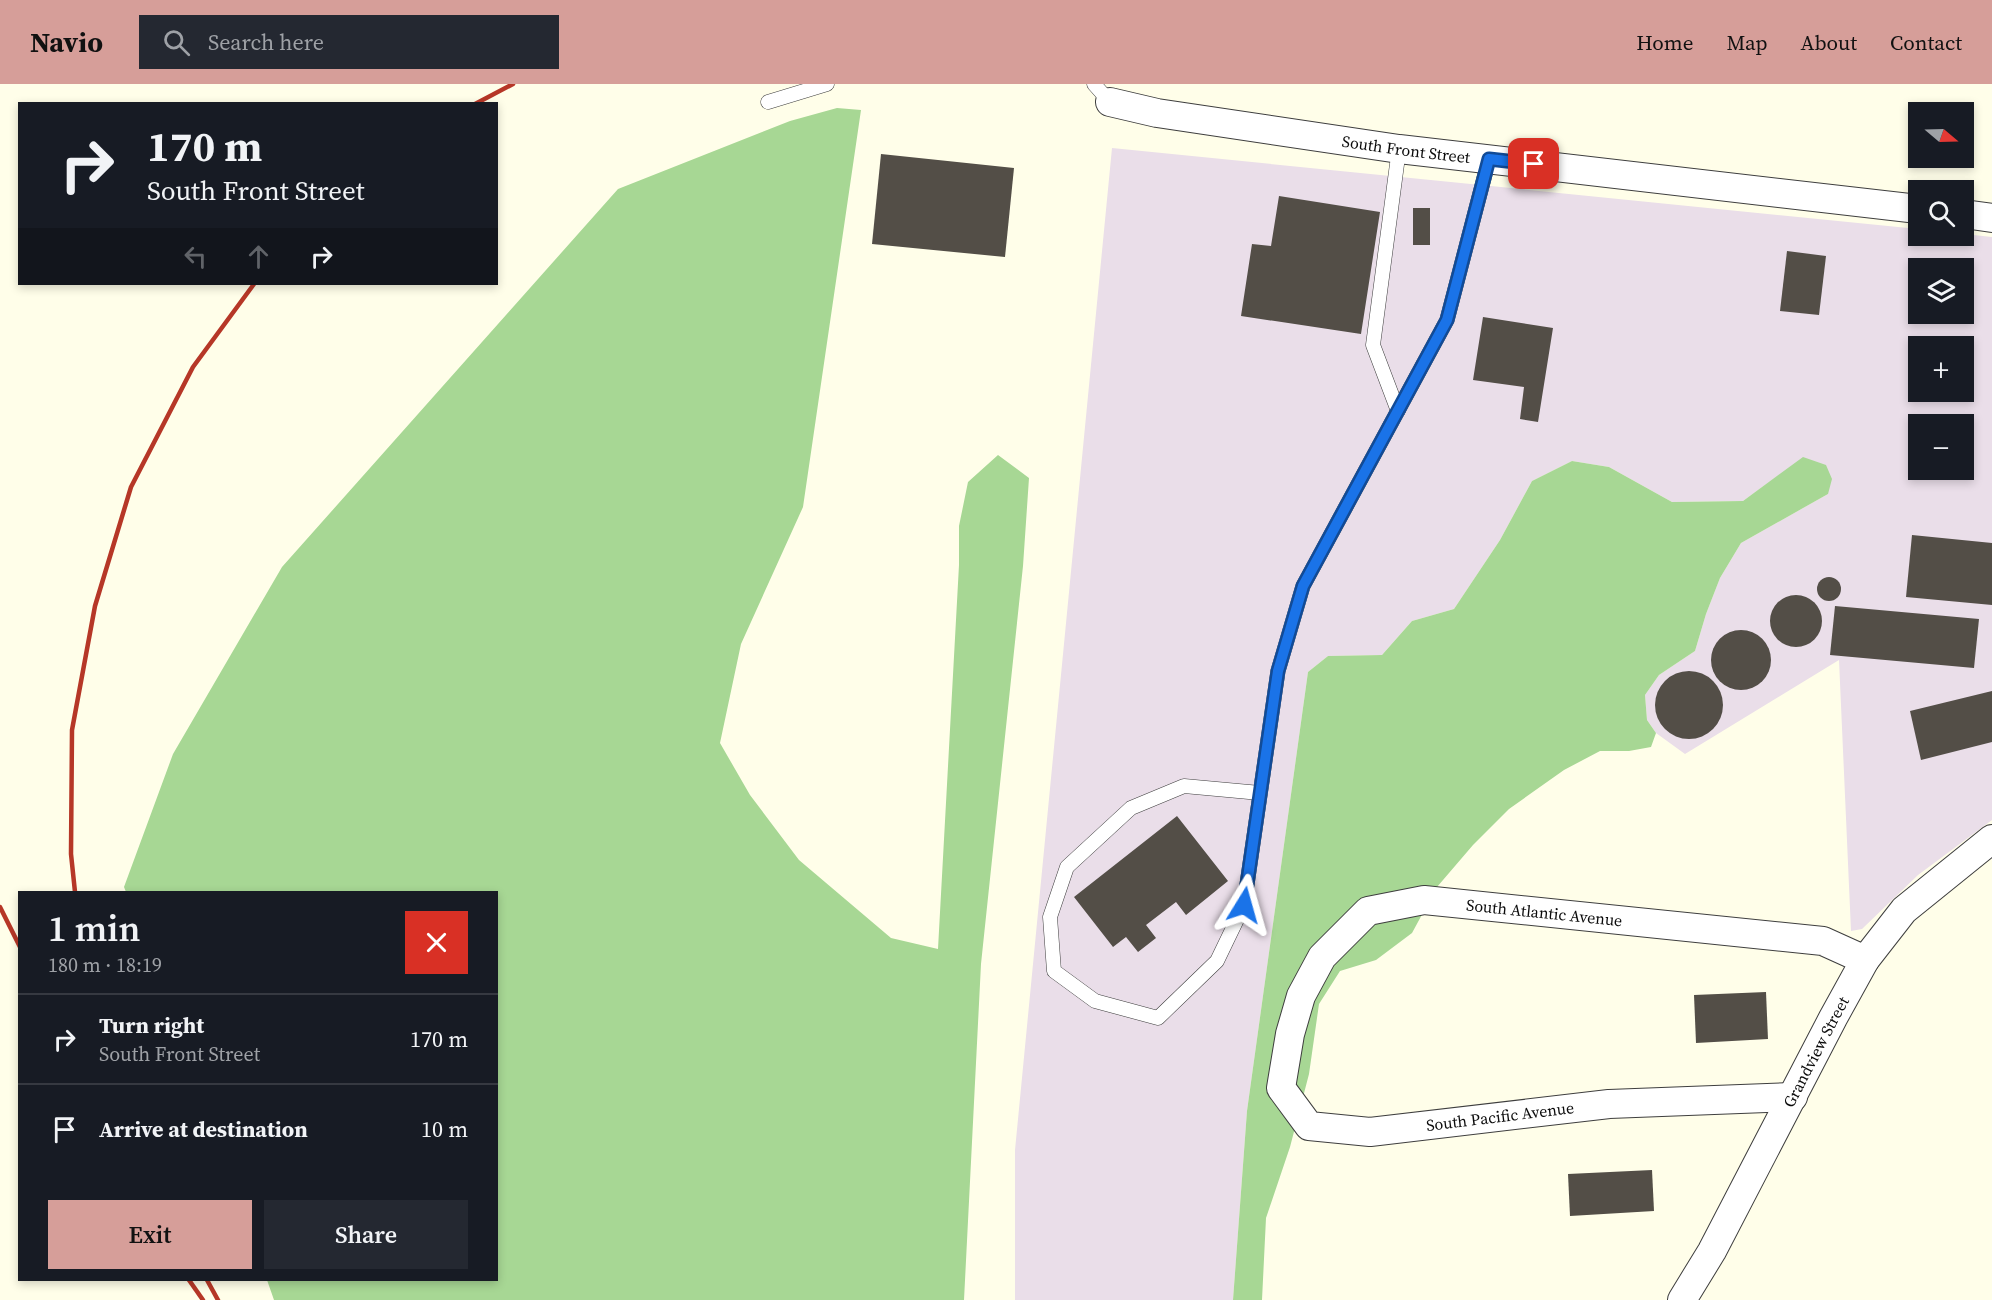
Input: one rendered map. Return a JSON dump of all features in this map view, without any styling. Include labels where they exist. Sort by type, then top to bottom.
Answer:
[{"type":"street","name":"South Front Street","points":[[1102,93],[1157,114],[1399,149],[1908,208]]},
{"type":"street","points":[[1974,215],[1992,218]]},
{"type":"street","name":"Grandview Street","points":[[1682,1300],[1712,1251],[1865,960],[1904,910],[1992,839]]},
{"type":"street","name":"South Atlantic Avenue","points":[[1290,1034],[1301,996],[1322,957],[1368,911],[1424,900],[1823,941],[1865,960]]},
{"type":"street","name":"South Pacific Avenue","points":[[1290,1034],[1281,1088],[1309,1126],[1370,1132],[1610,1104],[1793,1097]]},
{"type":"lane","points":[[768,102],[827,84]]},
{"type":"lane","points":[[1398,411],[1373,345],[1399,149]]},
{"type":"lane","points":[[1260,793],[1184,786],[1131,808],[1067,867],[1050,917],[1054,971],[1095,1001],[1158,1018],[1217,961],[1244,905],[1278,671],[1303,586],[1447,320],[1489,159]]},
{"type":"shaded area","points":[[1112,148],[1908,228],[1908,246],[1974,246],[1974,235],[1992,237],[1992,820],[1918,875],[1862,929],[1851,931],[1839,660],[1685,754],[1656,733],[1647,720],[1645,695],[1659,675],[1695,651],[1720,578],[1741,543],[1828,494],[1779,475],[1743,501],[1672,502],[1609,467],[1572,461],[1532,481],[1500,540],[1454,609],[1412,621],[1382,655],[1328,656],[1308,672],[1247,1111],[1233,1300],[1015,1300],[1015,1150]]},
{"type":"green space","points":[[837,108],[861,110],[803,507],[741,644],[720,743],[750,795],[799,860],[891,938],[938,949],[959,565],[959,526],[968,482],[998,455],[1029,478],[1023,566],[981,964],[964,1300],[274,1300],[267,1281],[498,1281],[498,891],[126,891],[124,887],[173,754],[282,567],[618,189],[790,121]]},
{"type":"green space","points":[[1803,457],[1826,465],[1832,479],[1828,494],[1741,543],[1720,578],[1695,651],[1659,675],[1645,695],[1647,720],[1656,733],[1651,747],[1629,751],[1600,751],[1564,770],[1509,809],[1473,845],[1437,887],[1412,933],[1376,960],[1340,971],[1319,1004],[1309,1074],[1290,1147],[1266,1218],[1262,1300],[1233,1300],[1247,1111],[1308,672],[1328,656],[1382,655],[1412,621],[1454,609],[1500,540],[1532,481],[1572,461],[1609,467],[1672,502],[1743,501]]},
{"type":"building","points":[[881,154],[1014,168],[1005,257],[872,244]]},
{"type":"building","points":[[1279,196],[1380,212],[1361,334],[1241,316],[1252,244],[1271,246]]},
{"type":"building","points":[[1413,208],[1430,208],[1430,245],[1413,245]]},
{"type":"building","points":[[1787,251],[1826,256],[1819,315],[1780,311]]},
{"type":"building","points":[[1483,317],[1553,328],[1538,422],[1520,419],[1524,387],[1473,380]]},
{"type":"building","points":[[1912,535],[1992,543],[1992,605],[1906,597]]},
{"type":"building","points":[[1829,577],[1837,581],[1841,589],[1837,597],[1829,601],[1821,597],[1817,589],[1821,581]]},
{"type":"building","points":[[1796,595],[1810,599],[1818,607],[1822,621],[1818,635],[1810,643],[1796,647],[1782,643],[1774,635],[1770,621],[1774,607],[1782,599]]},
{"type":"building","points":[[1835,606],[1979,619],[1974,668],[1830,655]]},
{"type":"building","points":[[1741,630],[1758,635],[1766,643],[1771,660],[1766,677],[1758,685],[1741,690],[1724,685],[1716,677],[1711,660],[1716,643],[1724,635]]},
{"type":"building","points":[[1682,671],[1696,671],[1708,676],[1718,686],[1723,705],[1718,724],[1708,734],[1696,739],[1682,739],[1670,734],[1660,724],[1655,712],[1655,698],[1660,686],[1670,676]]},
{"type":"building","points":[[1992,691],[1992,742],[1921,760],[1910,711]]},
{"type":"building","points":[[1177,816],[1228,881],[1186,915],[1176,902],[1146,925],[1156,938],[1138,952],[1126,937],[1113,947],[1074,897]]},
{"type":"building","points":[[1766,992],[1768,1039],[1696,1043],[1694,995]]},
{"type":"building","points":[[1652,1170],[1654,1211],[1570,1216],[1568,1174]]},
{"type":"railway","points":[[479,102],[513,84]]},
{"type":"railway","points":[[75,891],[71,854],[72,730],[95,606],[131,487],[193,367],[253,285]]},
{"type":"railway","points":[[0,907],[18,943]]},
{"type":"railway","points":[[190,1281],[203,1300]]},
{"type":"railway","points":[[208,1281],[218,1300]]},
{"type":"route","points":[[1244,905],[1278,671],[1303,586],[1447,320],[1489,159],[1534,164]]}]
